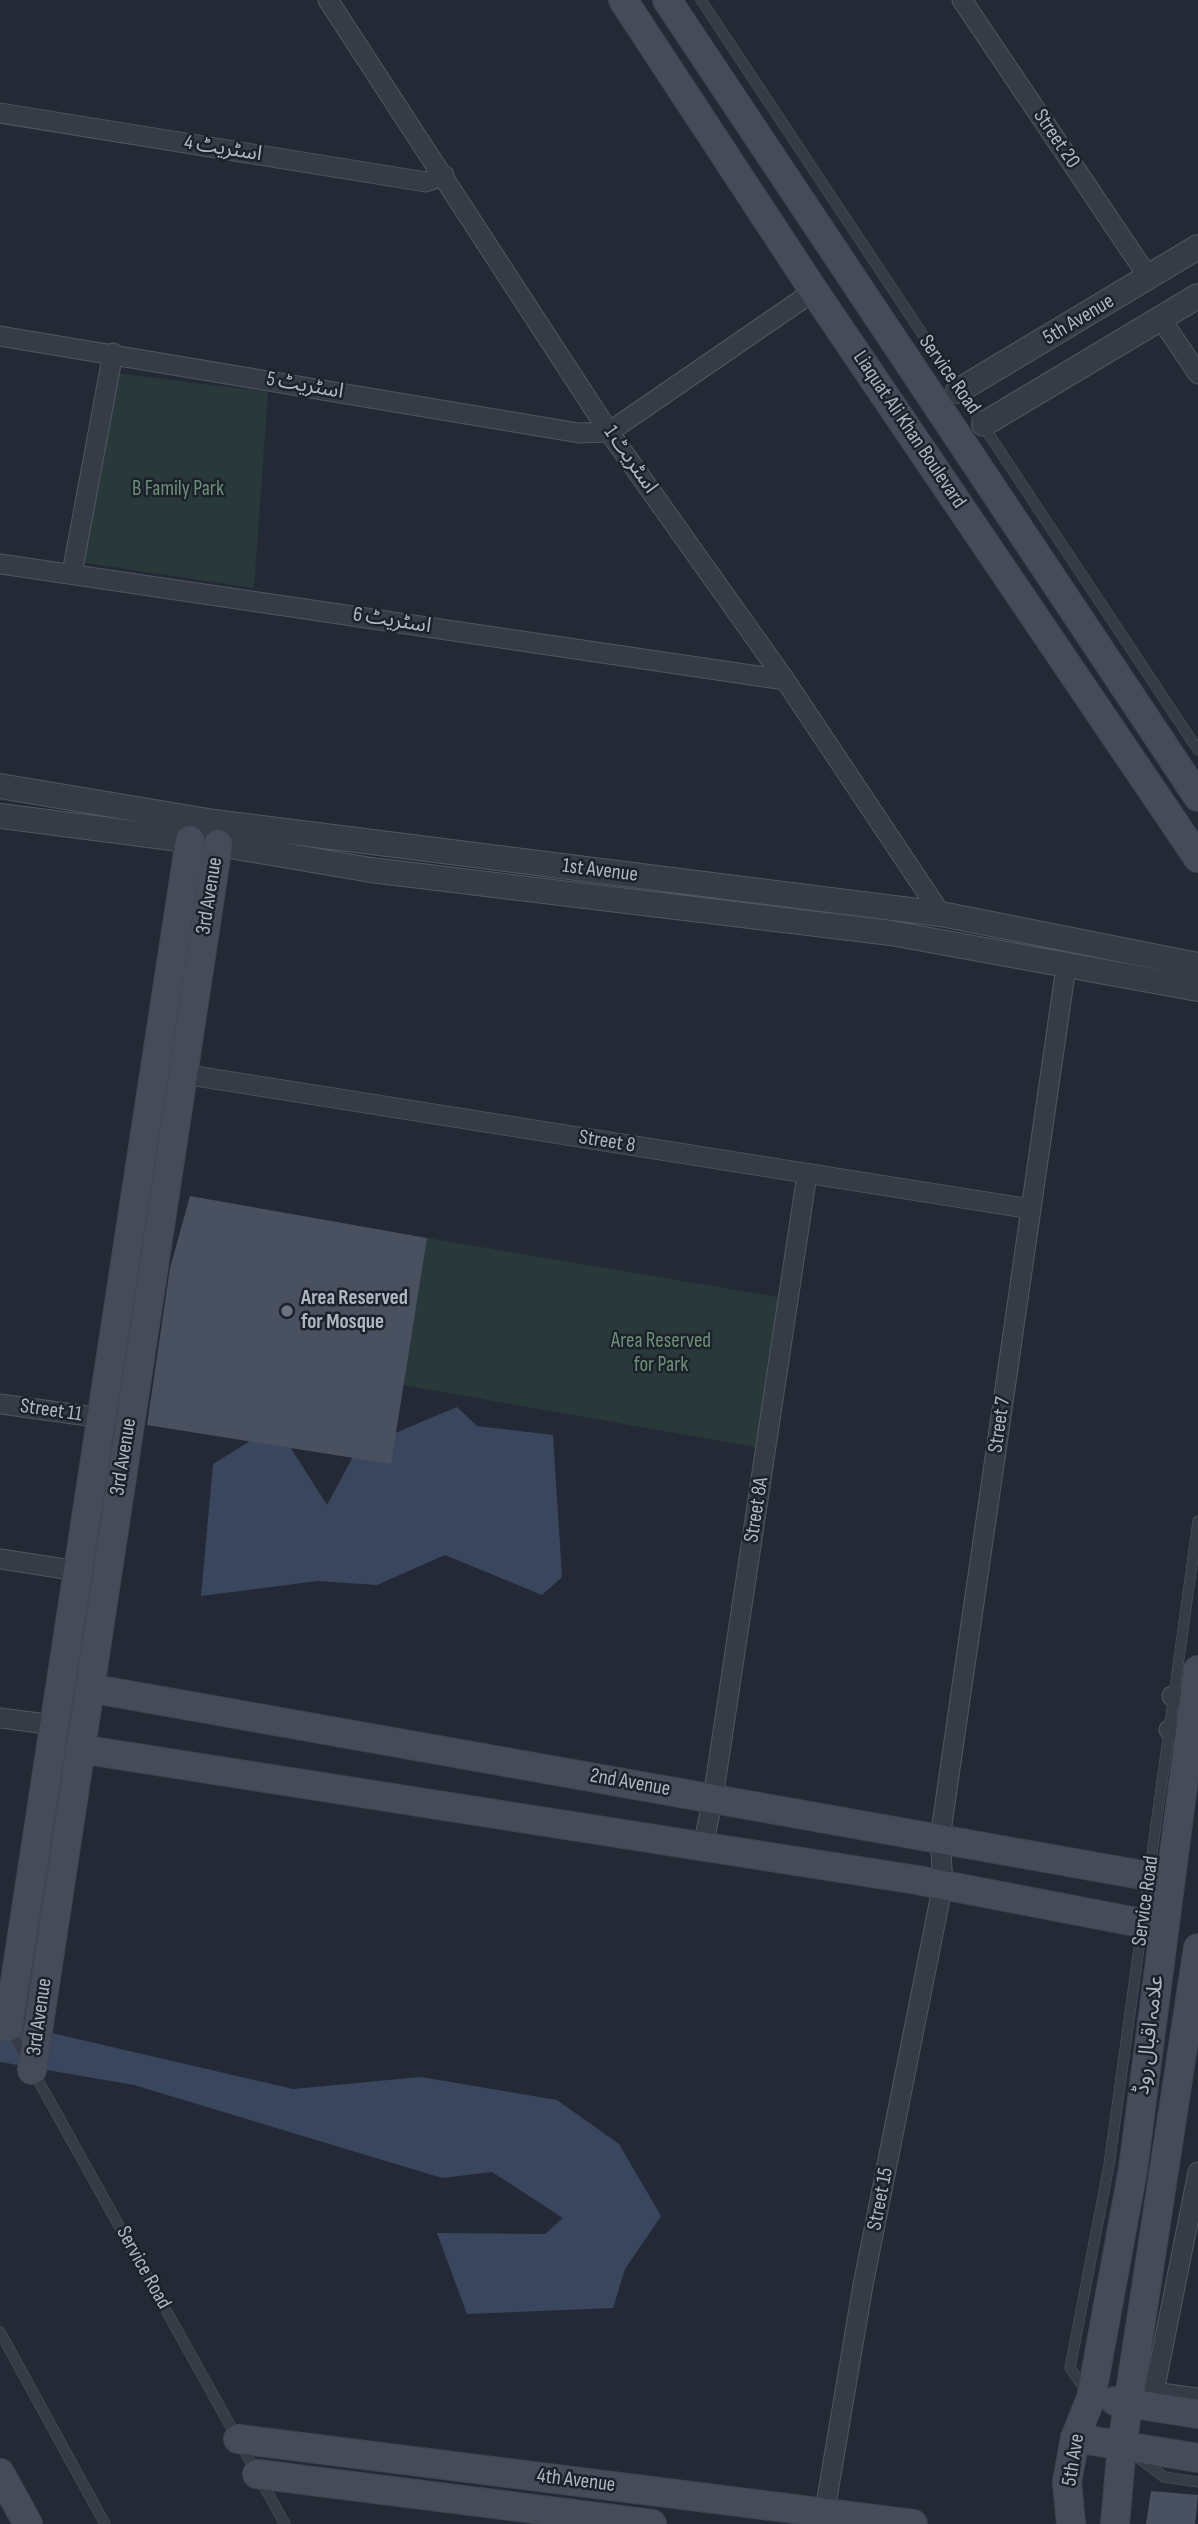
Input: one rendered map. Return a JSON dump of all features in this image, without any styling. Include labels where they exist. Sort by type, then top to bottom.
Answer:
[{"type":"main road","name":"Liaquat Ali Khan Boulevard","points":[[623,0],[814,291],[1198,858]]},
{"type":"main road","name":"Liaquat Ali Khan Boulevard","points":[[667,0],[1198,797]]},
{"type":"main road","name":"3rd Avenue","points":[[4,2020],[55,1725],[190,840]]},
{"type":"main road","name":"3rd Avenue","points":[[32,2070],[218,844]]},
{"type":"main road","name":"علامہ اقبال روڈ","points":[[1091,2398],[1133,2169],[1153,1925],[1186,1732],[1188,1699],[1198,1670]]},
{"type":"main road","name":"2nd Avenue","points":[[89,1688],[1160,1878]]},
{"type":"main road","points":[[80,1749],[943,1884],[1153,1925]]},
{"type":"main road","points":[[1115,2524],[1122,2445],[1131,2404],[1198,1948]]},
{"type":"main road","points":[[1091,2398],[1198,2414]]},
{"type":"main road","name":"5th Ave","points":[[1071,2524],[1067,2482],[1075,2438],[1091,2398]]},
{"type":"main road","points":[[1075,2438],[1198,2458]]},
{"type":"main road","name":"4th Avenue","points":[[238,2440],[913,2524]]},
{"type":"main road","points":[[0,2473],[28,2524]]},
{"type":"main road","name":"4th Avenue","points":[[257,2474],[652,2524]]},
{"type":"street","name":"اسٹریٹ 1","points":[[328,0],[609,432],[785,680],[942,914]]},
{"type":"street","name":"Street 20","points":[[962,0],[1149,278]]},
{"type":"street","name":"اسٹریٹ 4","points":[[0,113],[426,182],[444,175]]},
{"type":"street","name":"5th Avenue","points":[[958,391],[1198,247]]},
{"type":"street","points":[[609,432],[814,291]]},
{"type":"street","name":"5th Avenue","points":[[984,424],[1198,296]]},
{"type":"street","points":[[1161,319],[1198,374]]},
{"type":"street","name":"اسٹریٹ 5","points":[[0,336],[579,433],[609,432]]},
{"type":"street","points":[[72,573],[113,353]]},
{"type":"street","name":"اسٹریٹ 6","points":[[0,564],[785,680]]},
{"type":"street","name":"1st Avenue","points":[[0,786],[228,823],[942,914],[1198,965]]},
{"type":"street","points":[[0,816],[218,844],[371,870],[891,933],[1198,989]]},
{"type":"street","name":"Street 7","points":[[943,1884],[940,1838],[1066,967]]},
{"type":"street","name":"Street 8","points":[[183,1074],[1031,1209]]},
{"type":"street","name":"Street 8A","points":[[703,1846],[713,1798],[807,1174]]},
{"type":"street","name":"Street 11","points":[[0,1404],[102,1418]]},
{"type":"street","points":[[0,1559],[78,1571]]},
{"type":"street","points":[[0,1718],[55,1725]]},
{"type":"street","name":"Street 15","points":[[824,2514],[863,2286],[943,1884]]},
{"type":"street","points":[[1198,2172],[1154,2392],[1198,2398]]},
{"type":"lane","name":"Service Road","points":[[701,0],[1198,750]]},
{"type":"lane","points":[[1188,1699],[1198,1521]]},
{"type":"lane","name":"Service Road","points":[[4,2020],[285,2524]]},
{"type":"lane","points":[[0,2332],[105,2524]]},
{"type":"lane","points":[[1122,2445],[1164,2477],[1198,2482]]},
{"type":"green space","name":"B Family Park","points":[[115,373],[268,392],[254,588],[79,562]]},
{"type":"green space","name":"Area Reserved for Park","points":[[427,1238],[789,1299],[766,1449],[403,1385]]},
{"type":"water","points":[[457,1407],[477,1426],[553,1435],[562,1577],[542,1595],[445,1555],[377,1585],[318,1581],[201,1596],[213,1464],[276,1425],[327,1505],[357,1449]]},
{"type":"water","points":[[0,2021],[293,2089],[421,2077],[557,2100],[619,2144],[661,2216],[625,2269],[613,2308],[467,2314],[437,2233],[545,2234],[563,2218],[492,2172],[442,2178],[134,2085],[0,2062]]},
{"type":"building","name":"Area Reserved for Mosque","points":[[190,1196],[427,1238],[391,1464],[147,1425],[170,1268]]},
{"type":"building","points":[[1151,2491],[1198,2495],[1195,2524],[1146,2524]]},
{"type":"place","name":"Area Reserved for Mosque","points":[[287,1311]]}]
